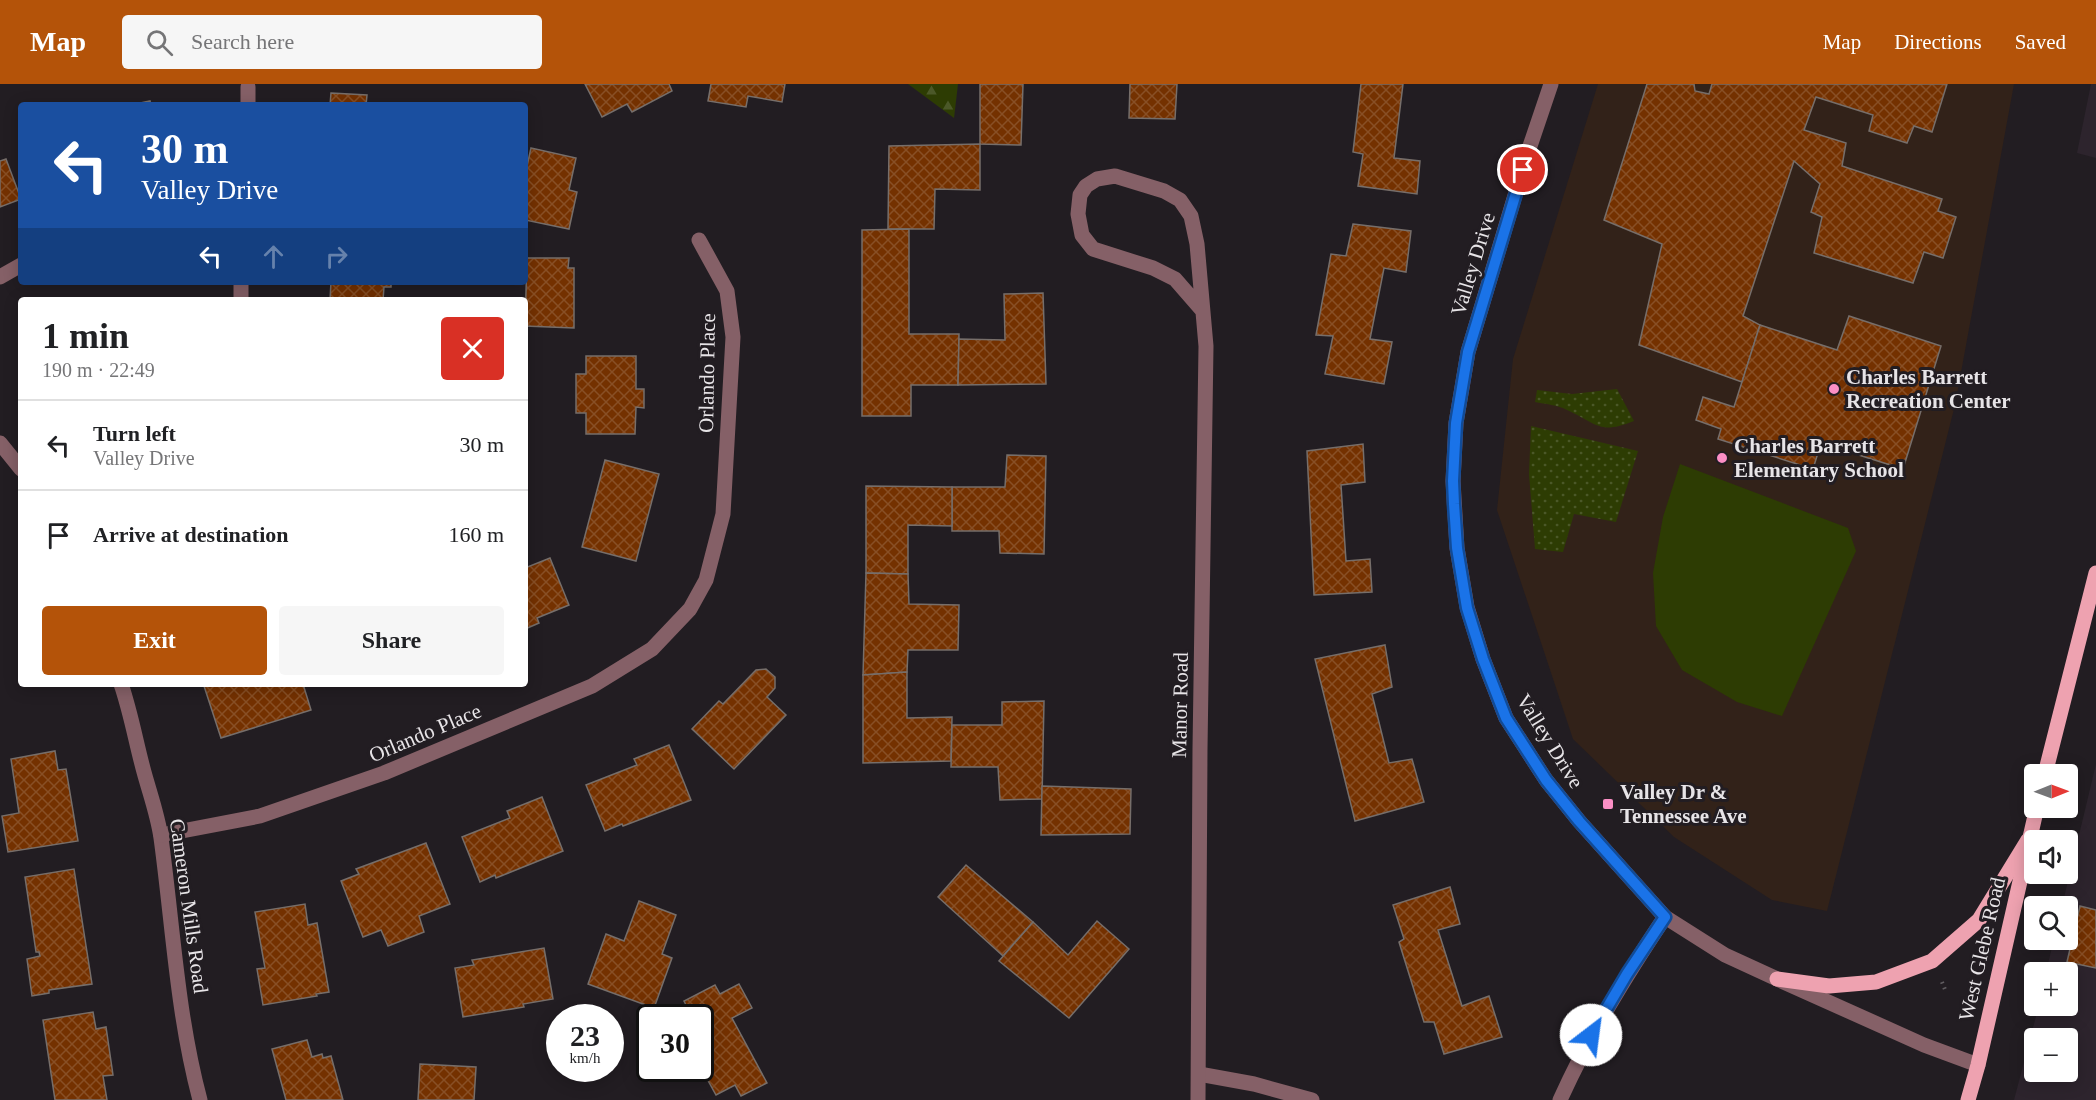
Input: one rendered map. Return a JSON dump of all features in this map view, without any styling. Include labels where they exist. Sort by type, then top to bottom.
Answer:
[{"type":"main road","points":[[2048,764],[2096,573]]},
{"type":"main road","points":[[1777,979],[1829,986],[1876,982],[1932,961],[1978,920],[2024,846]]},
{"type":"main road","name":"West Glebe Road","points":[[1968,1100],[1978,1065],[2024,858]]},
{"type":"street","name":"Valley Drive","points":[[1551,84],[1468,352],[1456,423],[1453,481],[1456,537],[1467,608],[1483,659],[1506,718],[1546,780],[1579,821],[1665,917],[1725,955],[1924,1045],[1978,1065]]},
{"type":"street","points":[[248,87],[248,102]]},
{"type":"street","name":"Manor Road","points":[[1198,1100],[1206,345],[1197,244],[1191,216],[1180,200],[1164,190],[1115,176],[1097,179],[1086,186],[1080,195],[1078,214],[1082,235],[1093,249],[1154,268],[1175,279],[1202,310]]},
{"type":"street","name":"Orlando Place","points":[[161,835],[260,816],[384,773],[592,686],[652,648],[690,609],[706,580],[723,514],[733,337],[727,291],[699,240]]},
{"type":"street","points":[[0,277],[18,267]]},
{"type":"street","points":[[0,443],[18,465]]},
{"type":"street","name":"Cameron Mills Road","points":[[122,687],[131,711],[143,770],[161,835],[178,986],[189,1060],[200,1100]]},
{"type":"street","points":[[1560,1100],[1591,1035],[1627,974],[1665,917]]},
{"type":"street","points":[[1198,1074],[1254,1084],[1312,1100]]},
{"type":"shaded area","name":"Charles Barrett Elementary School","points":[[1598,84],[2014,84],[1955,405],[1827,911],[1772,900],[1674,837],[1573,739],[1497,510],[1513,359]]},
{"type":"shaded area","points":[[2091,84],[2096,84],[2096,158],[2077,153]]},
{"type":"shaded area","points":[[2096,764],[2096,1100],[2014,1100],[2024,1062],[2024,1082],[2078,1082],[2078,1028],[2033,1028],[2036,1016],[2078,1016],[2078,962],[2048,962],[2051,950],[2078,950],[2078,896],[2064,896],[2067,884],[2078,884],[2078,839]]},
{"type":"green space","points":[[908,84],[958,84],[954,118]]},
{"type":"green space","points":[[1617,389],[1634,421],[1613,427],[1599,426],[1563,408],[1535,402],[1537,390],[1572,394]]},
{"type":"green space","points":[[1531,426],[1638,451],[1616,522],[1574,514],[1563,552],[1535,549],[1529,474]]},
{"type":"green space","points":[[1680,464],[1848,528],[1856,551],[1782,716],[1737,702],[1682,670],[1656,626],[1653,573],[1663,517]]},
{"type":"building","points":[[585,84],[669,84],[672,91],[632,112],[627,104],[602,117]]},
{"type":"building","points":[[711,84],[785,84],[782,102],[748,96],[746,107],[708,101]]},
{"type":"building","points":[[980,84],[1023,84],[1021,145],[980,144]]},
{"type":"building","points":[[1130,84],[1177,84],[1175,119],[1129,118]]},
{"type":"building","points":[[1361,84],[1403,84],[1394,158],[1420,161],[1417,194],[1358,186],[1363,154],[1353,152]]},
{"type":"building","points":[[1647,84],[1694,84],[1695,91],[1709,94],[1712,84],[1947,84],[1932,132],[1914,126],[1907,143],[1869,131],[1873,115],[1816,97],[1804,130],[1846,143],[1842,166],[1942,199],[1938,211],[1956,217],[1943,258],[1924,252],[1913,283],[1814,253],[1822,217],[1811,212],[1820,184],[1794,161],[1743,316],[1760,325],[1742,382],[1639,345],[1662,244],[1604,220]]},
{"type":"building","points":[[331,93],[367,95],[366,102],[330,102]]},
{"type":"building","points":[[980,144],[980,190],[935,189],[934,229],[888,229],[889,146]]},
{"type":"building","points":[[531,148],[576,158],[569,190],[577,192],[569,229],[528,221],[528,162]]},
{"type":"building","points":[[6,159],[18,191],[18,200],[0,207],[0,161]]},
{"type":"building","points":[[1353,224],[1411,231],[1406,272],[1384,268],[1370,339],[1392,342],[1384,384],[1325,374],[1333,336],[1316,335],[1331,254],[1346,256]]},
{"type":"building","points":[[909,229],[909,334],[959,334],[958,385],[911,385],[911,416],[862,416],[862,230]]},
{"type":"building","points":[[528,258],[569,258],[568,268],[574,268],[574,328],[528,326],[528,297],[526,297]]},
{"type":"building","points":[[331,285],[391,285],[391,287],[384,287],[383,297],[330,297]]},
{"type":"building","points":[[1043,293],[1046,384],[958,385],[959,339],[1005,340],[1004,294]]},
{"type":"building","name":"Charles Barrett Recreation Center","points":[[1849,316],[1941,346],[1903,469],[1821,443],[1813,469],[1718,439],[1721,429],[1696,420],[1703,397],[1734,407],[1760,325],[1837,350]]},
{"type":"building","points":[[586,356],[636,356],[636,389],[644,389],[644,408],[636,407],[635,434],[586,434],[586,413],[576,413],[576,374],[586,374]]},
{"type":"building","points":[[1363,444],[1365,482],[1341,485],[1346,561],[1370,559],[1372,592],[1314,595],[1307,451]]},
{"type":"building","points":[[1007,455],[1046,456],[1044,554],[1000,553],[999,531],[952,531],[952,487],[1005,487]]},
{"type":"building","points":[[605,460],[659,474],[636,561],[582,547]]},
{"type":"building","points":[[866,486],[952,487],[952,526],[908,525],[908,574],[866,573]]},
{"type":"building","points":[[550,558],[569,605],[537,618],[539,623],[528,628],[528,567]]},
{"type":"building","points":[[866,573],[908,574],[909,604],[959,605],[958,650],[908,650],[907,672],[863,675]]},
{"type":"building","points":[[1385,645],[1392,687],[1372,694],[1389,763],[1412,759],[1424,802],[1355,821],[1315,659]]},
{"type":"building","points":[[766,669],[775,677],[775,688],[767,697],[786,715],[734,769],[692,729],[719,701],[723,704],[756,670]]},
{"type":"building","points":[[907,672],[907,718],[952,717],[951,761],[863,763],[863,675]]},
{"type":"building","points":[[204,687],[304,687],[311,710],[221,738]]},
{"type":"building","points":[[1044,701],[1042,799],[1000,800],[998,767],[951,767],[952,725],[1002,725],[1002,702]]},
{"type":"building","points":[[669,745],[691,800],[605,831],[586,785],[637,765],[634,759]]},
{"type":"building","points":[[55,751],[58,770],[66,769],[78,841],[8,852],[2,816],[19,813],[11,759]]},
{"type":"building","points":[[1042,786],[1131,789],[1130,834],[1041,835]]},
{"type":"building","points":[[542,797],[563,851],[496,878],[495,875],[480,882],[462,837],[510,818],[507,811]]},
{"type":"building","points":[[426,843],[450,904],[419,916],[424,932],[388,946],[381,930],[363,937],[341,881],[359,874],[356,869]]},
{"type":"building","points":[[966,865],[1033,922],[1003,956],[938,897]]},
{"type":"building","points":[[74,869],[92,984],[49,990],[49,993],[32,996],[27,959],[40,956],[39,952],[36,952],[25,877]]},
{"type":"building","points":[[1450,887],[1460,924],[1438,930],[1462,1006],[1489,996],[1502,1037],[1444,1054],[1434,1022],[1424,1022],[1399,942],[1404,939],[1393,905]]},
{"type":"building","points":[[639,901],[676,915],[662,954],[672,958],[655,1004],[643,1004],[588,984],[606,934],[624,941]]},
{"type":"building","points":[[305,904],[308,925],[317,923],[329,992],[263,1005],[257,969],[265,968],[255,912]]},
{"type":"building","points":[[2080,906],[2096,910],[2096,968],[2078,964],[2078,962],[2067,962],[2070,950],[2078,950]]},
{"type":"building","points":[[1097,921],[1129,949],[1069,1018],[999,961],[1033,922],[1068,955]]},
{"type":"building","points":[[544,948],[553,999],[523,1004],[524,1007],[463,1017],[455,968],[474,965],[472,960]]},
{"type":"building","points":[[739,984],[752,1008],[732,1018],[767,1083],[741,1096],[735,1085],[716,1095],[709,1082],[714,1082],[714,1004],[686,1004],[684,1001],[715,985],[720,994]]},
{"type":"building","points":[[93,1012],[96,1029],[106,1027],[113,1075],[103,1076],[107,1100],[55,1100],[43,1020]]},
{"type":"building","points":[[307,1040],[312,1057],[322,1054],[323,1058],[331,1056],[343,1100],[286,1100],[272,1049]]},
{"type":"building","points":[[420,1064],[476,1067],[474,1100],[418,1100]]},
{"type":"place","name":"Charles Barrett Recreation Center","points":[[1834,389]]},
{"type":"place","name":"Charles Barrett Elementary School","points":[[1722,458]]},
{"type":"place","name":"Valley Dr & Tennessee Ave","points":[[1608,804]]},
{"type":"route","points":[[1523,170],[1468,352],[1456,423],[1453,481],[1457,548],[1467,608],[1483,659],[1506,718],[1546,780],[1579,821],[1665,917],[1627,974],[1591,1035]]}]
